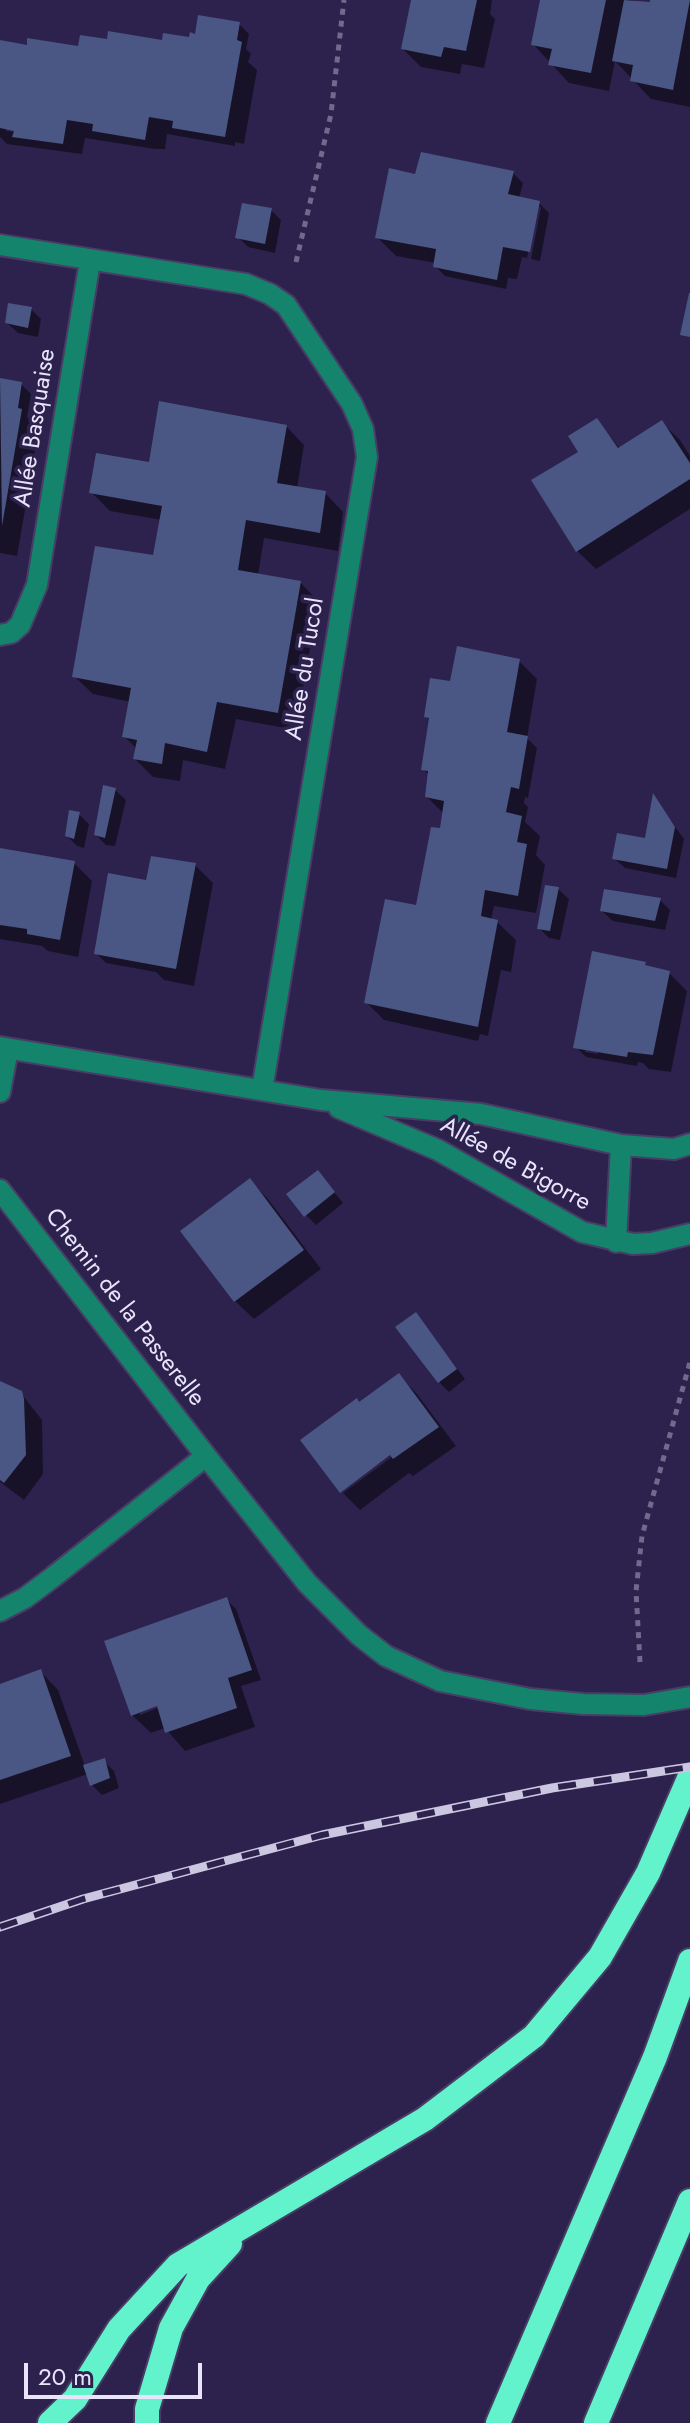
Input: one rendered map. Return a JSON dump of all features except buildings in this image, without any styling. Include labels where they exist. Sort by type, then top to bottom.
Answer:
[{"type":"highway","points":[[50,2423],[75,2399],[119,2329],[178,2265],[425,2119],[534,2036],[600,1957],[648,1873],[690,1776]]},
{"type":"highway","points":[[498,2423],[655,2057],[690,1961]]},
{"type":"highway","points":[[596,2423],[690,2201]]},
{"type":"highway","points":[[147,2423],[147,2409],[171,2328],[198,2279],[245,2228]]},
{"type":"street","name":"Allée du Tucol","points":[[0,245],[246,284],[270,294],[286,305],[352,404],[363,429],[367,457],[262,1090]]},
{"type":"street","name":"Allée Basquaise","points":[[0,635],[11,633],[20,625],[37,585],[90,261]]},
{"type":"street","points":[[0,1092],[4,1048],[262,1090]]},
{"type":"street","name":"Allée de Bigorre","points":[[262,1090],[321,1100],[481,1114],[621,1145],[674,1149],[690,1144]]},
{"type":"street","name":"Allée de Bigorre","points":[[321,1100],[438,1150],[582,1232],[616,1242],[652,1243],[690,1234]]},
{"type":"street","points":[[616,1242],[621,1145]]},
{"type":"street","name":"Chemin de la Passerelle","points":[[1,1187],[307,1583],[359,1635],[386,1656],[440,1681],[474,1689],[583,1704],[644,1705],[690,1697]]},
{"type":"street","points":[[0,1611],[25,1598],[53,1577],[206,1456]]},
{"type":"path","points":[[286,305],[331,114],[344,0]]},
{"type":"path","points":[[644,1705],[636,1591],[642,1536],[690,1362]]},
{"type":"railway","points":[[0,1927],[83,1899],[322,1835],[552,1788],[690,1767]]}]
